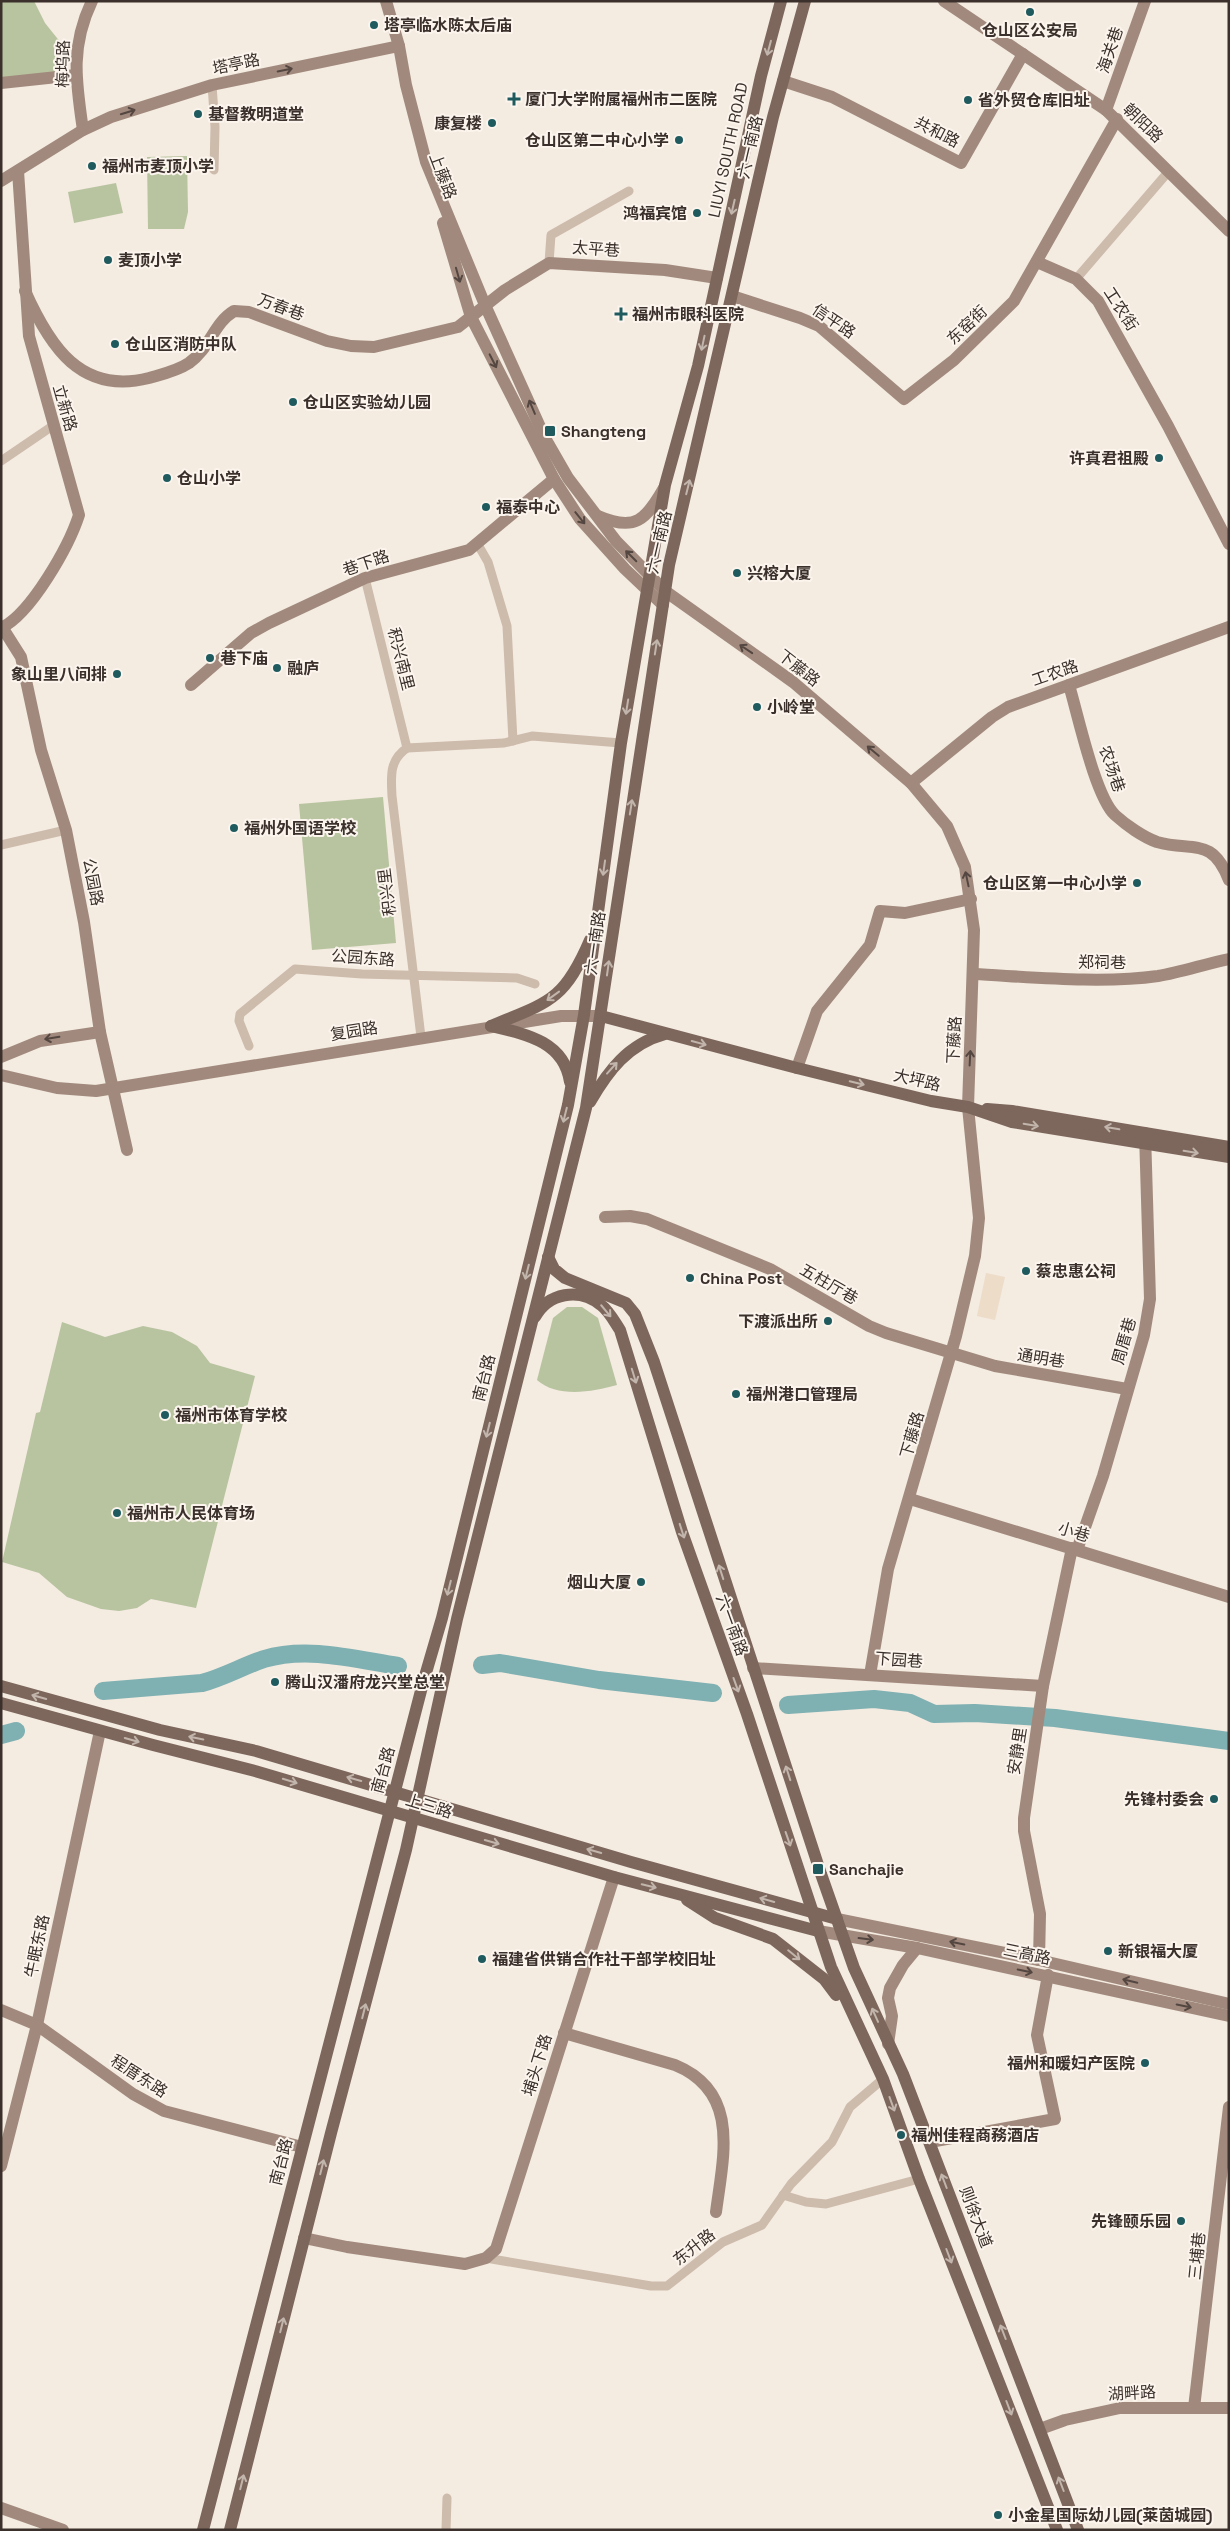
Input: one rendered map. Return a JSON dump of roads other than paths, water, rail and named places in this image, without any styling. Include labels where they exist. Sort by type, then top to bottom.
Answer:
[{"type":"main road","name":"LIUYI SOUTH ROAD","points":[[717,278],[761,76],[782,1]]},
{"type":"main road","points":[[783,81],[805,1]]},
{"type":"main road","name":"六一南路","points":[[601,1016],[664,591],[783,81]]},
{"type":"main road","name":"六一南路","points":[[584,1015],[621,743],[665,485],[698,366],[717,278]]},
{"type":"main road","points":[[491,1026],[536,1008],[563,989],[578,968],[596,926]]},
{"type":"main road","name":"南台路","points":[[203,2530],[389,1811],[442,1618],[570,1089],[584,1015]]},
{"type":"main road","name":"大坪路","points":[[601,1016],[797,1068],[932,1101],[1012,1111],[1145,1139]]},
{"type":"main road","name":"南台路","points":[[230,2530],[412,1818],[457,1618],[528,1331],[586,1108],[601,1016]]},
{"type":"main road","points":[[491,1026],[527,1034],[552,1048],[568,1072],[570,1089]]},
{"type":"main road","points":[[586,1108],[608,1072],[624,1056],[646,1041],[666,1034]]},
{"type":"main road","points":[[1145,1139],[1229,1147]]},
{"type":"main road","points":[[1145,1139],[1229,1158]]},
{"type":"main road","name":"六一南路","points":[[548,1257],[554,1269],[565,1278],[626,1303],[635,1314],[654,1362],[837,1919]]},
{"type":"main road","name":"六一南路","points":[[528,1331],[541,1307],[554,1297],[563,1295],[591,1298],[606,1310],[620,1330],[682,1532],[814,1914],[818,1931]]},
{"type":"main road","name":"上三路","points":[[1,1686],[160,1730],[256,1751],[416,1799],[837,1919]]},
{"type":"main road","name":"上三路","points":[[1,1703],[255,1771],[614,1877],[818,1931]]},
{"type":"main road","points":[[674,1892],[715,1918],[773,1939],[782,1946],[829,1985],[866,2044]]},
{"type":"main road","name":"则徐大道","points":[[837,1919],[854,1968],[903,2074],[930,2142],[1078,2530]]},
{"type":"main road","points":[[818,1931],[839,1989],[883,2079],[919,2179],[1057,2530]]},
{"type":"street","name":"梅坞路","points":[[83,130],[76,75],[79,36],[92,1]]},
{"type":"street","name":"下藤路","points":[[386,1],[399,46],[406,85],[424,155],[485,305],[545,438],[568,478],[616,541],[664,591],[793,682],[911,784],[941,819],[951,835],[965,867],[971,899],[974,974],[968,1107],[976,1186],[978,1231],[970,1286],[910,1499],[888,1569],[870,1675]]},
{"type":"street","name":"朝阳路","points":[[944,1],[1106,110],[1229,231]]},
{"type":"street","name":"海关巷","points":[[1106,110],[1145,1]]},
{"type":"street","name":"塔亭路","points":[[1,181],[83,130],[111,117],[212,85],[399,46]]},
{"type":"street","name":"上藤路","points":[[399,46],[393,60],[418,158],[430,177],[471,318],[554,480],[580,519],[625,569],[663,605]]},
{"type":"street","name":"共和路","points":[[783,81],[832,97],[961,163],[1022,54]]},
{"type":"street","points":[[1,83],[76,75]]},
{"type":"street","points":[[212,85],[215,127],[214,170]]},
{"type":"street","points":[[1037,262],[1117,119]]},
{"type":"street","name":"立新路","points":[[2,628],[16,620],[34,597],[70,537],[79,515],[31,348],[25,291],[18,171]]},
{"type":"street","points":[[1076,279],[1169,171]]},
{"type":"street","points":[[549,264],[551,235],[629,192]]},
{"type":"street","name":"工农街","points":[[1037,262],[1076,279],[1093,295],[1111,321],[1229,544]]},
{"type":"street","name":"东窑街","points":[[904,399],[954,360],[1007,309],[1037,262]]},
{"type":"street","name":"太平巷","points":[[471,318],[485,305],[549,264],[665,270],[717,278]]},
{"type":"street","name":"万春巷","points":[[25,291],[49,334],[70,361],[90,375],[117,383],[137,381],[168,373],[188,363],[208,344],[221,322],[234,311],[249,312],[335,343],[363,348],[386,346],[453,329],[471,318]]},
{"type":"street","name":"信平路","points":[[732,296],[819,326],[865,363],[904,399]]},
{"type":"street","points":[[1,462],[54,424]]},
{"type":"street","name":"巷下路","points":[[192,685],[212,666],[257,630],[365,578],[466,552],[554,480]]},
{"type":"street","points":[[596,515],[618,523],[638,521],[653,508],[665,485]]},
{"type":"street","points":[[477,543],[488,562],[507,626],[513,741]]},
{"type":"street","name":"积兴南里","points":[[365,578],[407,748]]},
{"type":"street","name":"工农路","points":[[911,784],[1000,712],[1229,627]]},
{"type":"street","name":"公园路","points":[[2,628],[21,657],[41,750],[66,830],[84,922],[100,1032],[127,1150]]},
{"type":"street","name":"农场巷","points":[[1069,685],[1099,788],[1110,810],[1151,839],[1201,848],[1213,853],[1221,861],[1229,880]]},
{"type":"street","points":[[407,748],[513,741],[532,736],[621,743]]},
{"type":"street","name":"积兴里","points":[[407,748],[395,760],[391,775],[412,976],[421,1037]]},
{"type":"street","points":[[1,845],[66,830]]},
{"type":"street","points":[[797,1068],[817,1011],[870,945],[880,911],[905,913],[971,899]]},
{"type":"street","name":"郑祠巷","points":[[974,974],[1054,978],[1132,978],[1159,976],[1229,959]]},
{"type":"street","name":"公园东路","points":[[249,1046],[239,1021],[240,1014],[295,970],[412,976],[517,978],[535,984]]},
{"type":"street","name":"复园路","points":[[1,1075],[71,1090],[96,1091],[491,1026],[561,1016],[601,1016]]},
{"type":"street","points":[[1,1057],[40,1040],[100,1032]]},
{"type":"street","name":"周厝巷","points":[[1074,1549],[1103,1476],[1146,1325],[1150,1299],[1145,1139]]},
{"type":"street","name":"五柱厅巷","points":[[606,1217],[640,1217],[748,1258],[780,1274],[869,1326],[951,1354]]},
{"type":"street","name":"通明巷","points":[[951,1354],[1001,1368],[1127,1389]]},
{"type":"street","name":"小巷","points":[[910,1499],[1229,1597]]},
{"type":"street","name":"安静里","points":[[1039,1960],[1040,1914],[1024,1831],[1024,1818],[1043,1686],[1074,1549]]},
{"type":"street","name":"下园巷","points":[[753,1668],[1043,1686]]},
{"type":"street","name":"牛眠东路","points":[[1,2166],[36,2025],[100,1731]]},
{"type":"street","name":"埔头下路","points":[[486,2258],[499,2244],[614,1877]]},
{"type":"street","name":"三高路","points":[[837,1919],[1039,1960],[1229,2004]]},
{"type":"street","name":"三高路","points":[[818,1931],[916,1948],[1048,1975],[1229,2016]]},
{"type":"street","points":[[888,2044],[892,2016],[888,2007],[890,1988],[903,1965],[916,1948]]},
{"type":"street","points":[[930,2142],[1055,2119],[1037,2035],[1048,1975]]},
{"type":"street","name":"程厝东路","points":[[1,2010],[36,2025],[133,2094],[164,2111],[302,2147]]},
{"type":"street","points":[[564,2033],[675,2065],[690,2073],[705,2085],[718,2106],[725,2136],[716,2212]]},
{"type":"street","name":"东升路","points":[[486,2258],[651,2286],[667,2286],[723,2242],[762,2225],[783,2195],[832,2142],[850,2107],[883,2079]]},
{"type":"street","name":"三埔巷","points":[[1194,2408],[1224,2198],[1229,2107]]},
{"type":"street","points":[[783,2195],[800,2201],[826,2204],[919,2179]]},
{"type":"street","points":[[304,2238],[347,2247],[465,2264],[486,2258]]},
{"type":"street","name":"湖畔路","points":[[1040,2429],[1065,2420],[1120,2408],[1229,2408]]},
{"type":"street","points":[[446,2530],[447,2498]]},
{"type":"street","points":[[1,2508],[63,2530]]},
{"type":"waterway","points":[[103,1691],[202,1683],[264,1659],[280,1655],[331,1655],[398,1666]]},
{"type":"waterway","points":[[482,1665],[500,1663],[599,1680],[713,1693]]},
{"type":"waterway","points":[[788,1705],[874,1699],[910,1703],[934,1714],[975,1713],[1055,1718],[1229,1741]]},
{"type":"waterway","points":[[1,1735],[16,1731]]},
{"type":"place","name":"仓山区公安局","points":[[1030,12]]},
{"type":"place","name":"塔亭临水陈太后庙","points":[[374,25]]},
{"type":"place","name":"厦门大学附属福州市二医院","points":[[514,99]]},
{"type":"place","name":"省外贸仓库旧址","points":[[968,100]]},
{"type":"place","name":"基督教明道堂","points":[[198,114]]},
{"type":"place","name":"康复楼","points":[[492,123]]},
{"type":"place","name":"仓山区第二中心小学","points":[[679,140]]},
{"type":"place","name":"福州市麦顶小学","points":[[92,166]]},
{"type":"place","name":"鸿福宾馆","points":[[697,213]]},
{"type":"place","name":"麦顶小学","points":[[108,260]]},
{"type":"place","name":"福州市眼科医院","points":[[621,314]]},
{"type":"place","name":"仓山区消防中队","points":[[115,344]]},
{"type":"place","name":"仓山区实验幼儿园","points":[[293,402]]},
{"type":"place","name":"Shangteng","points":[[550,431]]},
{"type":"place","name":"许真君祖殿","points":[[1159,458]]},
{"type":"place","name":"仓山小学","points":[[167,478]]},
{"type":"place","name":"福泰中心","points":[[486,507]]},
{"type":"place","name":"兴榕大厦","points":[[737,573]]},
{"type":"place","name":"巷下庙","points":[[210,658]]},
{"type":"place","name":"融庐","points":[[277,668]]},
{"type":"place","name":"象山里八间排","points":[[117,674]]},
{"type":"place","name":"小岭堂","points":[[757,707]]},
{"type":"place","name":"福州外国语学校","points":[[234,828]]},
{"type":"place","name":"仓山区第一中心小学","points":[[1137,883]]},
{"type":"place","name":"蔡忠惠公祠","points":[[1026,1271]]},
{"type":"place","name":"China Post","points":[[690,1278]]},
{"type":"place","name":"下渡派出所","points":[[828,1321]]},
{"type":"place","name":"福州港口管理局","points":[[736,1394]]},
{"type":"place","name":"福州市体育学校","points":[[165,1415]]},
{"type":"place","name":"福州市人民体育场","points":[[117,1513]]},
{"type":"place","name":"烟山大厦","points":[[641,1582]]},
{"type":"place","name":"腾山汉潘府龙兴堂总堂","points":[[275,1682]]},
{"type":"place","name":"先锋村委会","points":[[1214,1799]]},
{"type":"place","name":"Sanchajie","points":[[818,1869]]},
{"type":"place","name":"新银福大厦","points":[[1108,1951]]},
{"type":"place","name":"福建省供销合作社干部学校旧址","points":[[482,1959]]},
{"type":"place","name":"福州和暖妇产医院","points":[[1145,2063]]},
{"type":"place","name":"福州佳程商務酒店","points":[[901,2135]]},
{"type":"place","name":"先锋颐乐园","points":[[1181,2221]]},
{"type":"place","name":"小金星国际幼儿园(莱茵城园)","points":[[998,2515]]}]
